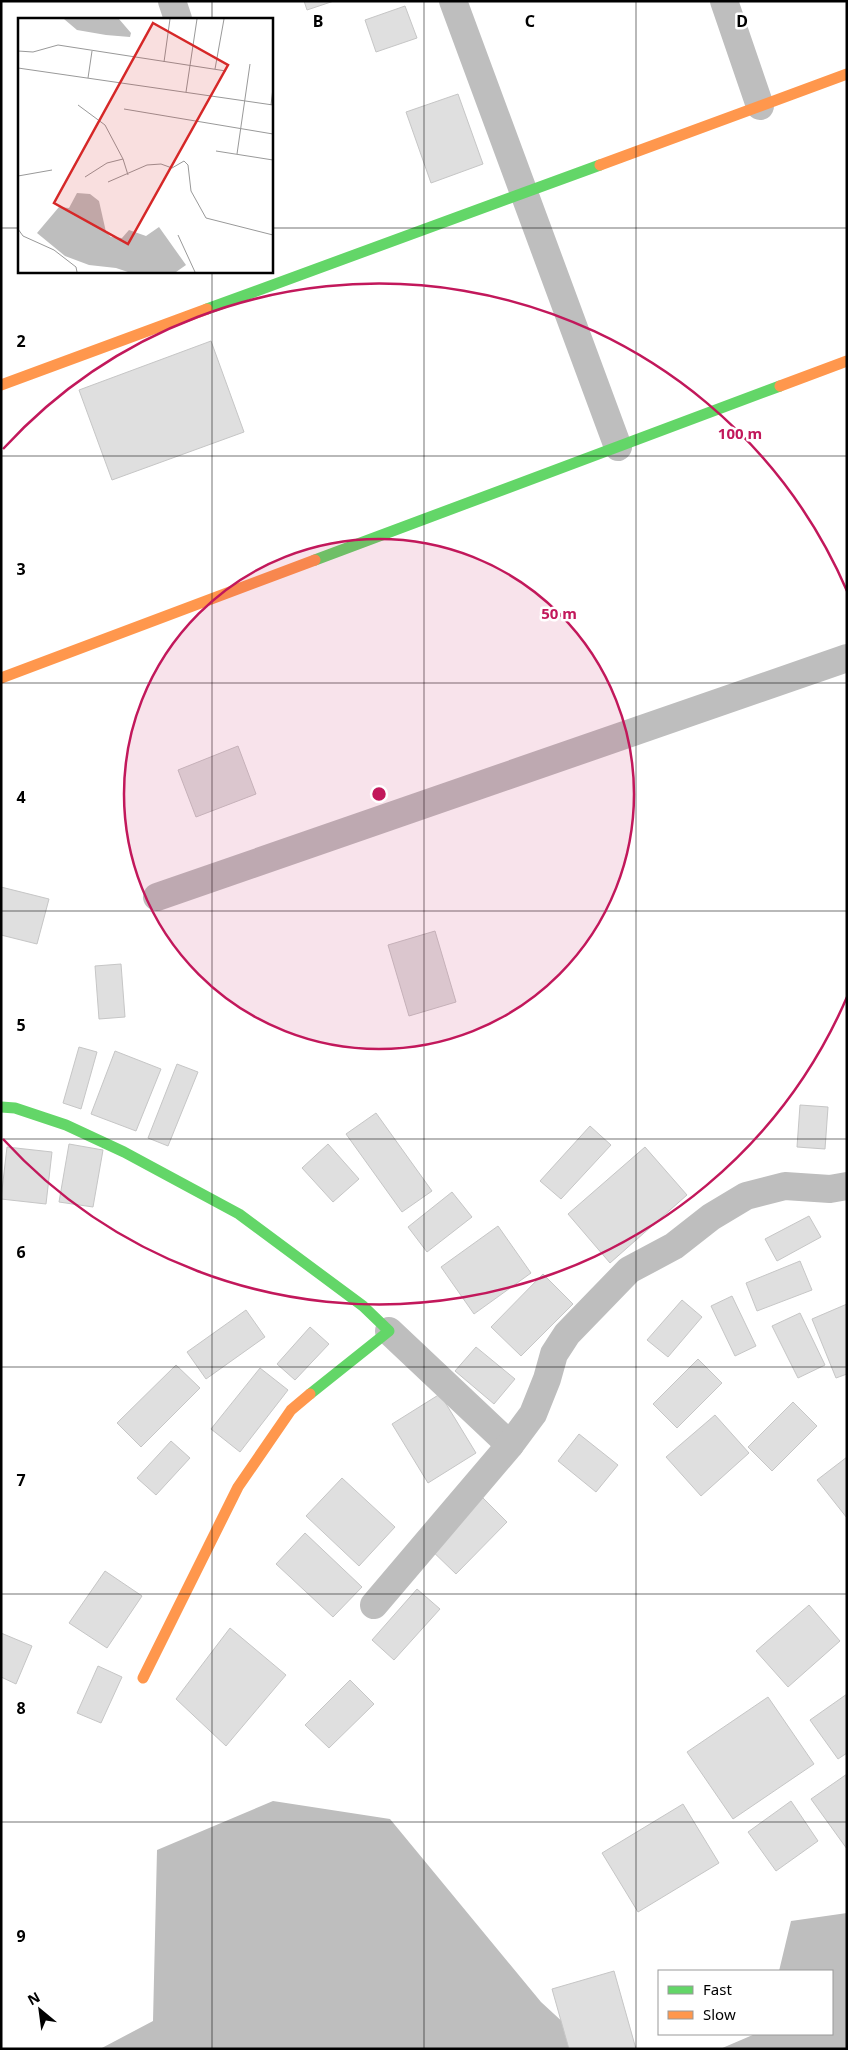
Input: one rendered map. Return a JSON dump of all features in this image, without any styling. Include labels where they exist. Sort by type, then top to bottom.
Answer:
[{"type":"street","points":[[172,1],[178,18]]},
{"type":"street","points":[[454,1],[618,447]]},
{"type":"street","points":[[724,1],[760,106]]},
{"type":"street","points":[[1,385],[272,278],[524,192],[847,74]]},
{"type":"street","points":[[1,678],[847,361]]},
{"type":"street","points":[[157,897],[847,658]]},
{"type":"street","points":[[1,1107],[14,1108],[66,1125],[124,1152],[239,1214],[362,1306],[510,1445]]},
{"type":"street","points":[[374,1605],[510,1445],[534,1414],[548,1379],[554,1354],[567,1334],[629,1270],[674,1246],[711,1217],[746,1196],[785,1186],[830,1189],[847,1186]]},
{"type":"street","points":[[143,1678],[238,1487],[267,1443],[291,1410],[389,1331]]},
{"type":"shaded area","points":[[273,1801],[390,1819],[541,2002],[592,2049],[100,2049],[153,2021],[157,1850]]},
{"type":"shaded area","points":[[847,1913],[847,2049],[720,2049],[753,2035],[833,2035],[833,1970],[779,1970],[791,1921]]},
{"type":"building","points":[[304,1],[334,1],[307,10]]},
{"type":"building","points":[[405,6],[417,38],[376,52],[365,20]]},
{"type":"building","points":[[458,94],[483,164],[431,183],[406,112]]},
{"type":"building","points":[[211,341],[244,432],[112,480],[79,390]]},
{"type":"building","points":[[238,746],[256,794],[196,817],[178,770]]},
{"type":"building","points":[[1,887],[49,899],[37,944],[1,935]]},
{"type":"building","points":[[435,931],[456,1002],[409,1016],[388,945]]},
{"type":"building","points":[[121,964],[125,1017],[99,1019],[95,966]]},
{"type":"building","points":[[79,1047],[97,1052],[81,1109],[63,1103]]},
{"type":"building","points":[[115,1051],[161,1069],[136,1131],[91,1114]]},
{"type":"building","points":[[177,1064],[198,1072],[168,1146],[148,1138]]},
{"type":"building","points":[[800,1105],[828,1107],[825,1149],[797,1147]]},
{"type":"building","points":[[376,1113],[432,1191],[402,1212],[346,1134]]},
{"type":"building","points":[[590,1126],[611,1145],[561,1199],[540,1181]]},
{"type":"building","points":[[69,1144],[103,1150],[93,1207],[59,1202]]},
{"type":"building","points":[[328,1144],[359,1179],[333,1202],[302,1168]]},
{"type":"building","points":[[7,1147],[52,1152],[46,1204],[1,1199]]},
{"type":"building","points":[[645,1147],[687,1195],[610,1263],[568,1214]]},
{"type":"building","points":[[452,1192],[472,1217],[427,1252],[408,1227]]},
{"type":"building","points":[[809,1216],[821,1237],[777,1261],[765,1239]]},
{"type":"building","points":[[498,1226],[531,1273],[474,1314],[441,1267]]},
{"type":"building","points":[[800,1261],[812,1290],[757,1311],[746,1283]]},
{"type":"building","points":[[543,1274],[573,1304],[521,1356],[491,1327]]},
{"type":"building","points":[[732,1296],[756,1346],[735,1356],[711,1306]]},
{"type":"building","points":[[682,1300],[702,1317],[668,1357],[647,1340]]},
{"type":"building","points":[[847,1304],[847,1374],[836,1378],[812,1319]]},
{"type":"building","points":[[246,1310],[265,1337],[206,1379],[187,1352]]},
{"type":"building","points":[[800,1313],[825,1365],[798,1378],[772,1326]]},
{"type":"building","points":[[310,1327],[329,1344],[295,1380],[277,1364]]},
{"type":"building","points":[[476,1347],[515,1379],[494,1404],[455,1371]]},
{"type":"building","points":[[698,1359],[722,1383],[677,1428],[653,1404]]},
{"type":"building","points":[[176,1365],[200,1388],[141,1447],[117,1423]]},
{"type":"building","points":[[260,1368],[288,1390],[240,1452],[211,1429]]},
{"type":"building","points":[[440,1394],[476,1453],[428,1483],[392,1424]]},
{"type":"building","points":[[793,1402],[817,1426],[772,1471],[748,1447]]},
{"type":"building","points":[[715,1415],[749,1453],[701,1496],[666,1457]]},
{"type":"building","points":[[579,1434],[618,1465],[596,1492],[558,1461]]},
{"type":"building","points":[[171,1441],[190,1458],[156,1495],[137,1478]]},
{"type":"building","points":[[847,1457],[847,1518],[817,1480]]},
{"type":"building","points":[[342,1478],[395,1527],[359,1566],[306,1516]]},
{"type":"building","points":[[477,1492],[507,1522],[456,1574],[425,1544]]},
{"type":"building","points":[[305,1533],[362,1587],[333,1617],[276,1564]]},
{"type":"building","points":[[105,1571],[142,1596],[107,1648],[69,1623]]},
{"type":"building","points":[[417,1589],[440,1609],[394,1660],[372,1640]]},
{"type":"building","points":[[809,1605],[840,1641],[788,1687],[756,1651]]},
{"type":"building","points":[[230,1628],[286,1675],[226,1746],[176,1699]]},
{"type":"building","points":[[1,1633],[32,1646],[16,1684],[1,1677]]},
{"type":"building","points":[[98,1666],[122,1677],[101,1723],[77,1713]]},
{"type":"building","points":[[350,1680],[374,1704],[329,1748],[305,1725]]},
{"type":"building","points":[[847,1694],[847,1753],[838,1759],[810,1720]]},
{"type":"building","points":[[768,1697],[814,1764],[733,1819],[687,1752]]},
{"type":"building","points":[[847,1774],[847,1849],[811,1799]]},
{"type":"building","points":[[791,1801],[818,1841],[776,1871],[748,1832]]},
{"type":"building","points":[[683,1804],[719,1863],[638,1912],[602,1853]]},
{"type":"building","points":[[614,1971],[636,2049],[569,2049],[552,1989]]},
{"type":"traffic: fast","points":[[207,309],[600,165]]},
{"type":"traffic: fast","points":[[315,560],[780,386]]},
{"type":"traffic: fast","points":[[1,1107],[15,1108],[66,1125],[124,1152],[239,1214],[363,1306],[389,1331],[310,1394]]},
{"type":"traffic: slow","points":[[600,165],[847,74]]},
{"type":"traffic: slow","points":[[1,385],[207,309]]},
{"type":"traffic: slow","points":[[780,386],[847,361]]},
{"type":"traffic: slow","points":[[1,678],[315,560]]},
{"type":"traffic: slow","points":[[143,1678],[238,1487],[291,1410],[310,1394]]}]
